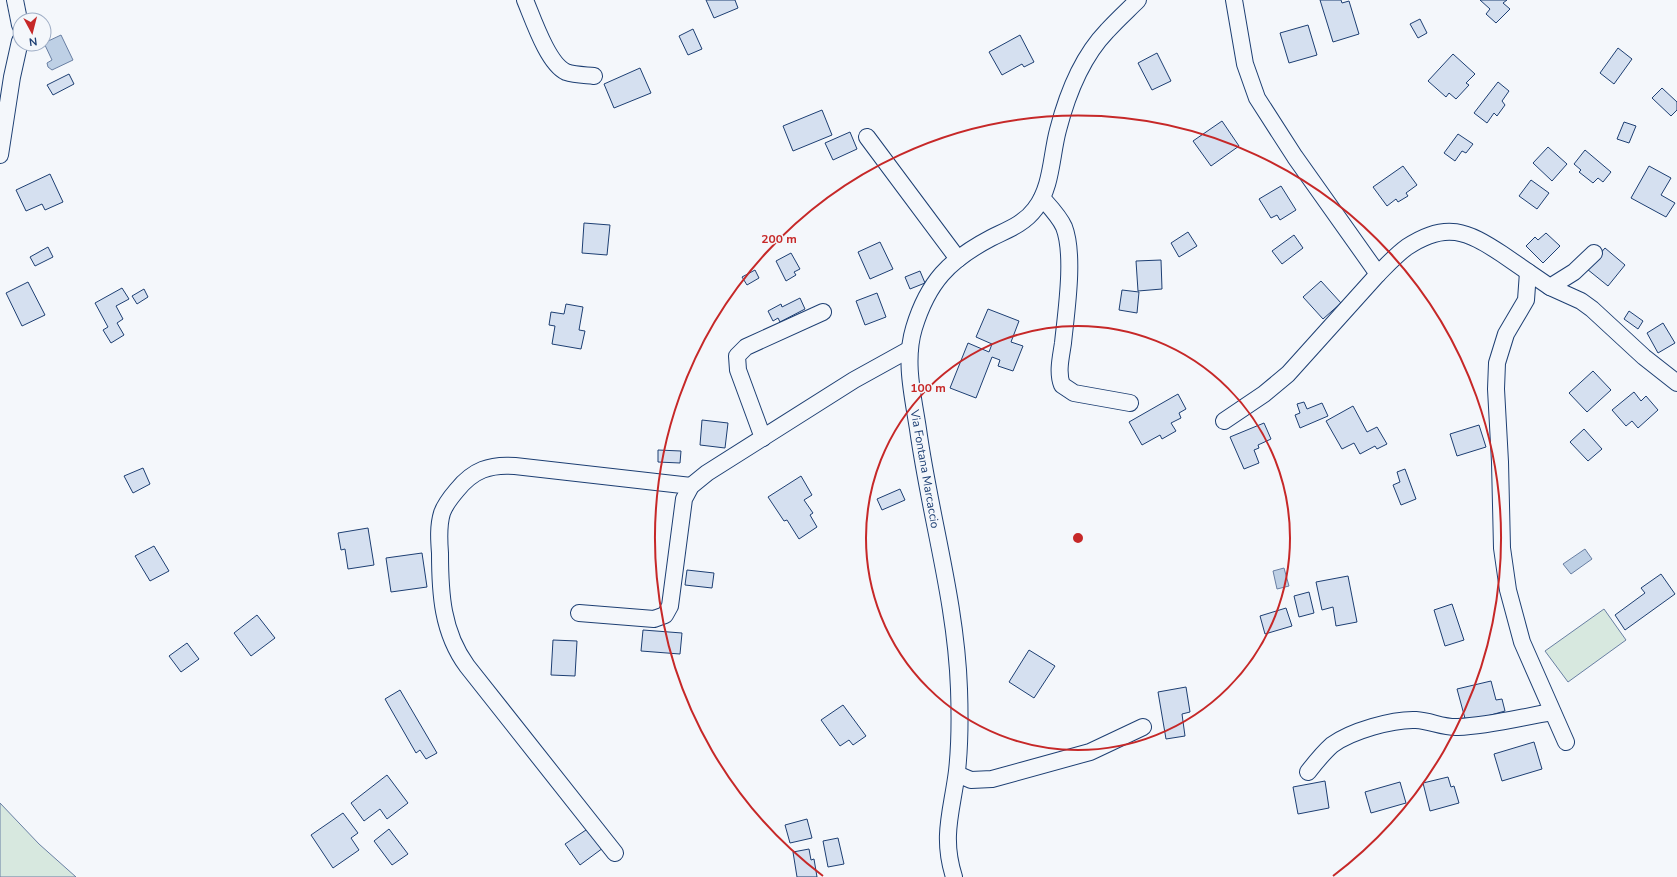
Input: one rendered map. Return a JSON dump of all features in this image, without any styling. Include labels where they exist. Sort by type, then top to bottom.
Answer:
[{"type":"street","points":[[15,0],[17,12]]},
{"type":"street","points":[[525,0],[550,56],[557,65],[571,73],[594,76]]},
{"type":"street","name":"Via Fontana Marcaccio","points":[[954,877],[948,850],[947,827],[957,774],[960,723],[956,642],[950,602],[924,474],[910,378],[910,349],[915,326],[929,292],[943,272],[958,259],[988,240],[1021,223],[1034,210],[1042,198],[1050,172],[1060,123],[1079,71],[1098,40],[1138,0]]},
{"type":"street","points":[[1234,0],[1245,64],[1257,98],[1266,114],[1378,274]]},
{"type":"street","points":[[0,155],[12,77],[18,52]]},
{"type":"street","points":[[867,137],[958,259]]},
{"type":"street","points":[[1042,198],[1061,221],[1066,233],[1068,247],[1066,311],[1059,372],[1062,385],[1070,391],[1079,394],[1130,403]]},
{"type":"street","points":[[1224,421],[1256,400],[1288,374],[1378,274],[1408,247],[1422,239],[1448,232],[1463,233],[1478,238],[1550,287],[1581,301],[1677,383]]},
{"type":"street","points":[[1550,287],[1574,272],[1594,253]]},
{"type":"street","points":[[1528,272],[1526,300],[1506,334],[1497,363],[1496,389],[1501,466],[1502,548],[1508,590],[1522,642],[1566,742]]},
{"type":"street","points":[[763,438],[738,370],[737,356],[746,348],[823,312]]},
{"type":"street","points":[[579,613],[654,619],[661,618],[667,613],[670,606],[683,504],[685,494],[691,486],[707,473],[854,380],[910,349]]},
{"type":"street","points":[[615,854],[454,648],[445,620],[442,596],[440,571],[440,521],[445,506],[464,481],[478,470],[495,465],[691,486]]},
{"type":"street","points":[[1308,772],[1325,752],[1337,742],[1357,733],[1396,722],[1417,720],[1446,727],[1464,727],[1552,712]]},
{"type":"street","points":[[957,774],[972,780],[992,779],[1094,751],[1143,727]]},
{"type":"shaded area","points":[[1604,609],[1626,640],[1568,682],[1545,651]]},
{"type":"shaded area","points":[[0,803],[39,844],[76,877],[0,877]]},
{"type":"water","points":[[61,35],[73,60],[52,70],[48,67],[47,63],[52,60],[48,52],[52,52],[52,39]]},
{"type":"water","points":[[1585,549],[1592,559],[1571,574],[1563,564]]},
{"type":"water","points":[[1284,568],[1289,586],[1277,589],[1273,571]]},
{"type":"building","points":[[706,0],[735,0],[738,8],[714,18]]},
{"type":"building","points":[[1320,0],[1341,0],[1342,3],[1349,1],[1359,34],[1333,42]]},
{"type":"building","points":[[1480,0],[1507,0],[1503,3],[1510,9],[1496,23],[1486,14],[1490,9]]},
{"type":"building","points":[[1420,19],[1427,33],[1418,38],[1410,24]]},
{"type":"building","points":[[1308,25],[1317,55],[1289,63],[1280,33]]},
{"type":"building","points":[[693,29],[702,49],[688,55],[679,36]]},
{"type":"building","points":[[1020,35],[1034,62],[1024,67],[1022,64],[1002,75],[989,52]]},
{"type":"building","points":[[1618,48],[1632,59],[1614,84],[1600,73]]},
{"type":"building","points":[[1157,53],[1171,81],[1152,90],[1138,63]]},
{"type":"building","points":[[1453,54],[1475,74],[1466,83],[1469,85],[1456,99],[1449,93],[1446,97],[1428,81]]},
{"type":"building","points":[[640,68],[651,93],[614,108],[604,84]]},
{"type":"building","points":[[69,74],[74,84],[53,95],[47,85]]},
{"type":"building","points":[[1498,82],[1509,91],[1502,101],[1505,105],[1497,116],[1494,113],[1487,123],[1474,113]]},
{"type":"building","points":[[1662,88],[1677,102],[1677,110],[1671,116],[1652,98]]},
{"type":"building","points":[[822,110],[832,135],[793,151],[783,126]]},
{"type":"building","points":[[1222,121],[1239,146],[1211,166],[1193,141]]},
{"type":"building","points":[[1624,122],[1636,126],[1629,143],[1617,139]]},
{"type":"building","points":[[850,132],[857,149],[833,160],[825,143]]},
{"type":"building","points":[[1458,134],[1473,144],[1466,153],[1462,151],[1455,161],[1444,153]]},
{"type":"building","points":[[1548,147],[1567,164],[1552,181],[1533,163]]},
{"type":"building","points":[[1585,150],[1611,172],[1603,182],[1598,178],[1593,183],[1579,172],[1581,170],[1574,164]]},
{"type":"building","points":[[1403,166],[1417,185],[1406,193],[1408,196],[1398,202],[1396,199],[1387,206],[1373,187]]},
{"type":"building","points":[[1649,166],[1671,178],[1661,195],[1675,203],[1666,217],[1631,198]]},
{"type":"building","points":[[50,174],[63,202],[45,210],[42,204],[26,211],[16,190]]},
{"type":"building","points":[[1531,180],[1549,193],[1537,209],[1519,196]]},
{"type":"building","points":[[1281,186],[1296,210],[1280,220],[1277,215],[1271,218],[1259,199]]},
{"type":"building","points":[[584,223],[610,225],[607,255],[582,253]]},
{"type":"building","points":[[1188,232],[1197,246],[1179,257],[1171,243]]},
{"type":"building","points":[[1546,233],[1560,246],[1543,263],[1526,246],[1535,237],[1538,240]]},
{"type":"building","points":[[1294,235],[1303,248],[1282,264],[1272,251]]},
{"type":"building","points":[[880,242],[893,269],[870,279],[858,252]]},
{"type":"building","points":[[48,247],[53,257],[35,266],[30,257]]},
{"type":"building","points":[[1605,248],[1625,265],[1608,286],[1587,269]]},
{"type":"building","points":[[791,253],[800,269],[794,272],[796,275],[786,281],[776,261]]},
{"type":"building","points":[[1161,260],[1162,289],[1138,291],[1136,261]]},
{"type":"building","points":[[755,270],[759,278],[747,285],[742,277]]},
{"type":"building","points":[[920,271],[925,283],[910,289],[905,277]]},
{"type":"building","points":[[1321,281],[1341,303],[1323,319],[1303,297]]},
{"type":"building","points":[[28,282],[45,315],[22,326],[6,293]]},
{"type":"building","points":[[122,288],[129,299],[116,306],[123,319],[117,323],[124,335],[111,343],[103,330],[108,327],[95,303]]},
{"type":"building","points":[[144,289],[148,297],[137,304],[132,296]]},
{"type":"building","points":[[1122,290],[1139,292],[1137,313],[1119,310]]},
{"type":"building","points":[[877,293],[886,317],[865,325],[856,301]]},
{"type":"building","points":[[800,298],[805,309],[780,322],[778,318],[773,321],[768,311],[781,304],[782,307]]},
{"type":"building","points":[[566,304],[583,307],[579,330],[585,331],[581,349],[552,344],[555,326],[549,325],[551,312],[564,314]]},
{"type":"building","points":[[988,309],[1019,321],[1011,342],[1023,346],[1013,371],[998,366],[1000,360],[992,357],[976,398],[950,388],[968,343],[989,352],[992,344],[976,337]]},
{"type":"building","points":[[1629,311],[1643,321],[1638,329],[1624,319]]},
{"type":"building","points":[[1663,323],[1675,343],[1658,353],[1647,333]]},
{"type":"building","points":[[1593,371],[1611,390],[1587,412],[1569,393]]},
{"type":"building","points":[[1634,392],[1641,401],[1646,396],[1658,410],[1638,428],[1632,421],[1626,426],[1612,410]]},
{"type":"building","points":[[1178,394],[1186,409],[1179,413],[1181,418],[1171,423],[1176,431],[1162,439],[1160,435],[1142,445],[1129,422]]},
{"type":"building","points":[[1304,402],[1307,409],[1322,403],[1328,416],[1300,428],[1295,415],[1300,413],[1297,404]]},
{"type":"building","points":[[1353,406],[1367,432],[1377,427],[1387,444],[1377,449],[1375,446],[1360,454],[1354,443],[1342,449],[1326,421]]},
{"type":"building","points":[[702,420],[728,423],[725,448],[700,445]]},
{"type":"building","points":[[1264,423],[1271,439],[1258,445],[1259,448],[1254,450],[1259,463],[1244,469],[1230,437]]},
{"type":"building","points":[[1479,425],[1486,447],[1457,456],[1450,434]]},
{"type":"building","points":[[1584,429],[1602,449],[1588,461],[1570,442]]},
{"type":"building","points":[[658,450],[681,451],[680,463],[658,462]]},
{"type":"building","points":[[143,468],[150,484],[133,493],[124,476]]},
{"type":"building","points":[[1405,469],[1416,499],[1401,505],[1393,485],[1400,482],[1397,472]]},
{"type":"building","points":[[801,476],[812,495],[804,500],[813,513],[810,515],[817,527],[799,539],[787,520],[784,521],[768,497]]},
{"type":"building","points":[[900,489],[905,500],[882,510],[877,499]]},
{"type":"building","points":[[368,528],[374,565],[348,569],[345,549],[341,550],[338,533]]},
{"type":"building","points":[[154,546],[169,571],[150,581],[135,556]]},
{"type":"building","points":[[422,553],[427,587],[391,592],[386,558]]},
{"type":"building","points":[[687,570],[714,573],[712,588],[685,585]]},
{"type":"building","points":[[1661,574],[1675,594],[1625,630],[1615,615],[1645,593],[1641,588]]},
{"type":"building","points":[[1348,576],[1357,622],[1336,626],[1333,607],[1322,610],[1316,582]]},
{"type":"building","points":[[1309,592],[1314,613],[1299,617],[1294,596]]},
{"type":"building","points":[[1452,604],[1464,640],[1445,646],[1434,610]]},
{"type":"building","points":[[1286,608],[1292,626],[1265,634],[1260,616]]},
{"type":"building","points":[[257,615],[275,638],[251,656],[234,633]]},
{"type":"building","points":[[643,630],[682,633],[680,654],[641,651]]},
{"type":"building","points":[[553,640],[577,641],[575,676],[551,675]]},
{"type":"building","points":[[187,643],[199,659],[181,672],[169,656]]},
{"type":"building","points":[[1029,650],[1055,666],[1034,698],[1009,682]]},
{"type":"building","points":[[1491,681],[1496,700],[1502,699],[1505,711],[1466,722],[1457,689]]},
{"type":"building","points":[[1186,687],[1190,712],[1182,714],[1185,736],[1166,739],[1158,692]]},
{"type":"building","points":[[400,690],[437,753],[426,759],[420,750],[416,753],[385,699]]},
{"type":"building","points":[[843,705],[866,736],[853,745],[849,740],[840,746],[821,720]]},
{"type":"building","points":[[1534,742],[1542,769],[1502,781],[1494,754]]},
{"type":"building","points":[[387,775],[408,803],[387,819],[380,809],[364,821],[351,803]]},
{"type":"building","points":[[1448,777],[1451,787],[1454,786],[1459,803],[1430,811],[1423,783]]},
{"type":"building","points":[[1325,781],[1329,808],[1298,814],[1293,787]]},
{"type":"building","points":[[1400,782],[1406,803],[1371,813],[1365,792]]},
{"type":"building","points":[[343,813],[358,833],[351,838],[359,850],[333,868],[311,835]]},
{"type":"building","points":[[807,819],[812,838],[790,843],[785,825]]},
{"type":"building","points":[[589,828],[603,848],[580,865],[565,844]]},
{"type":"building","points":[[389,829],[408,854],[392,865],[374,841]]},
{"type":"building","points":[[838,838],[844,864],[828,867],[823,841]]},
{"type":"building","points":[[809,849],[811,860],[814,859],[817,877],[797,877],[793,852]]}]
